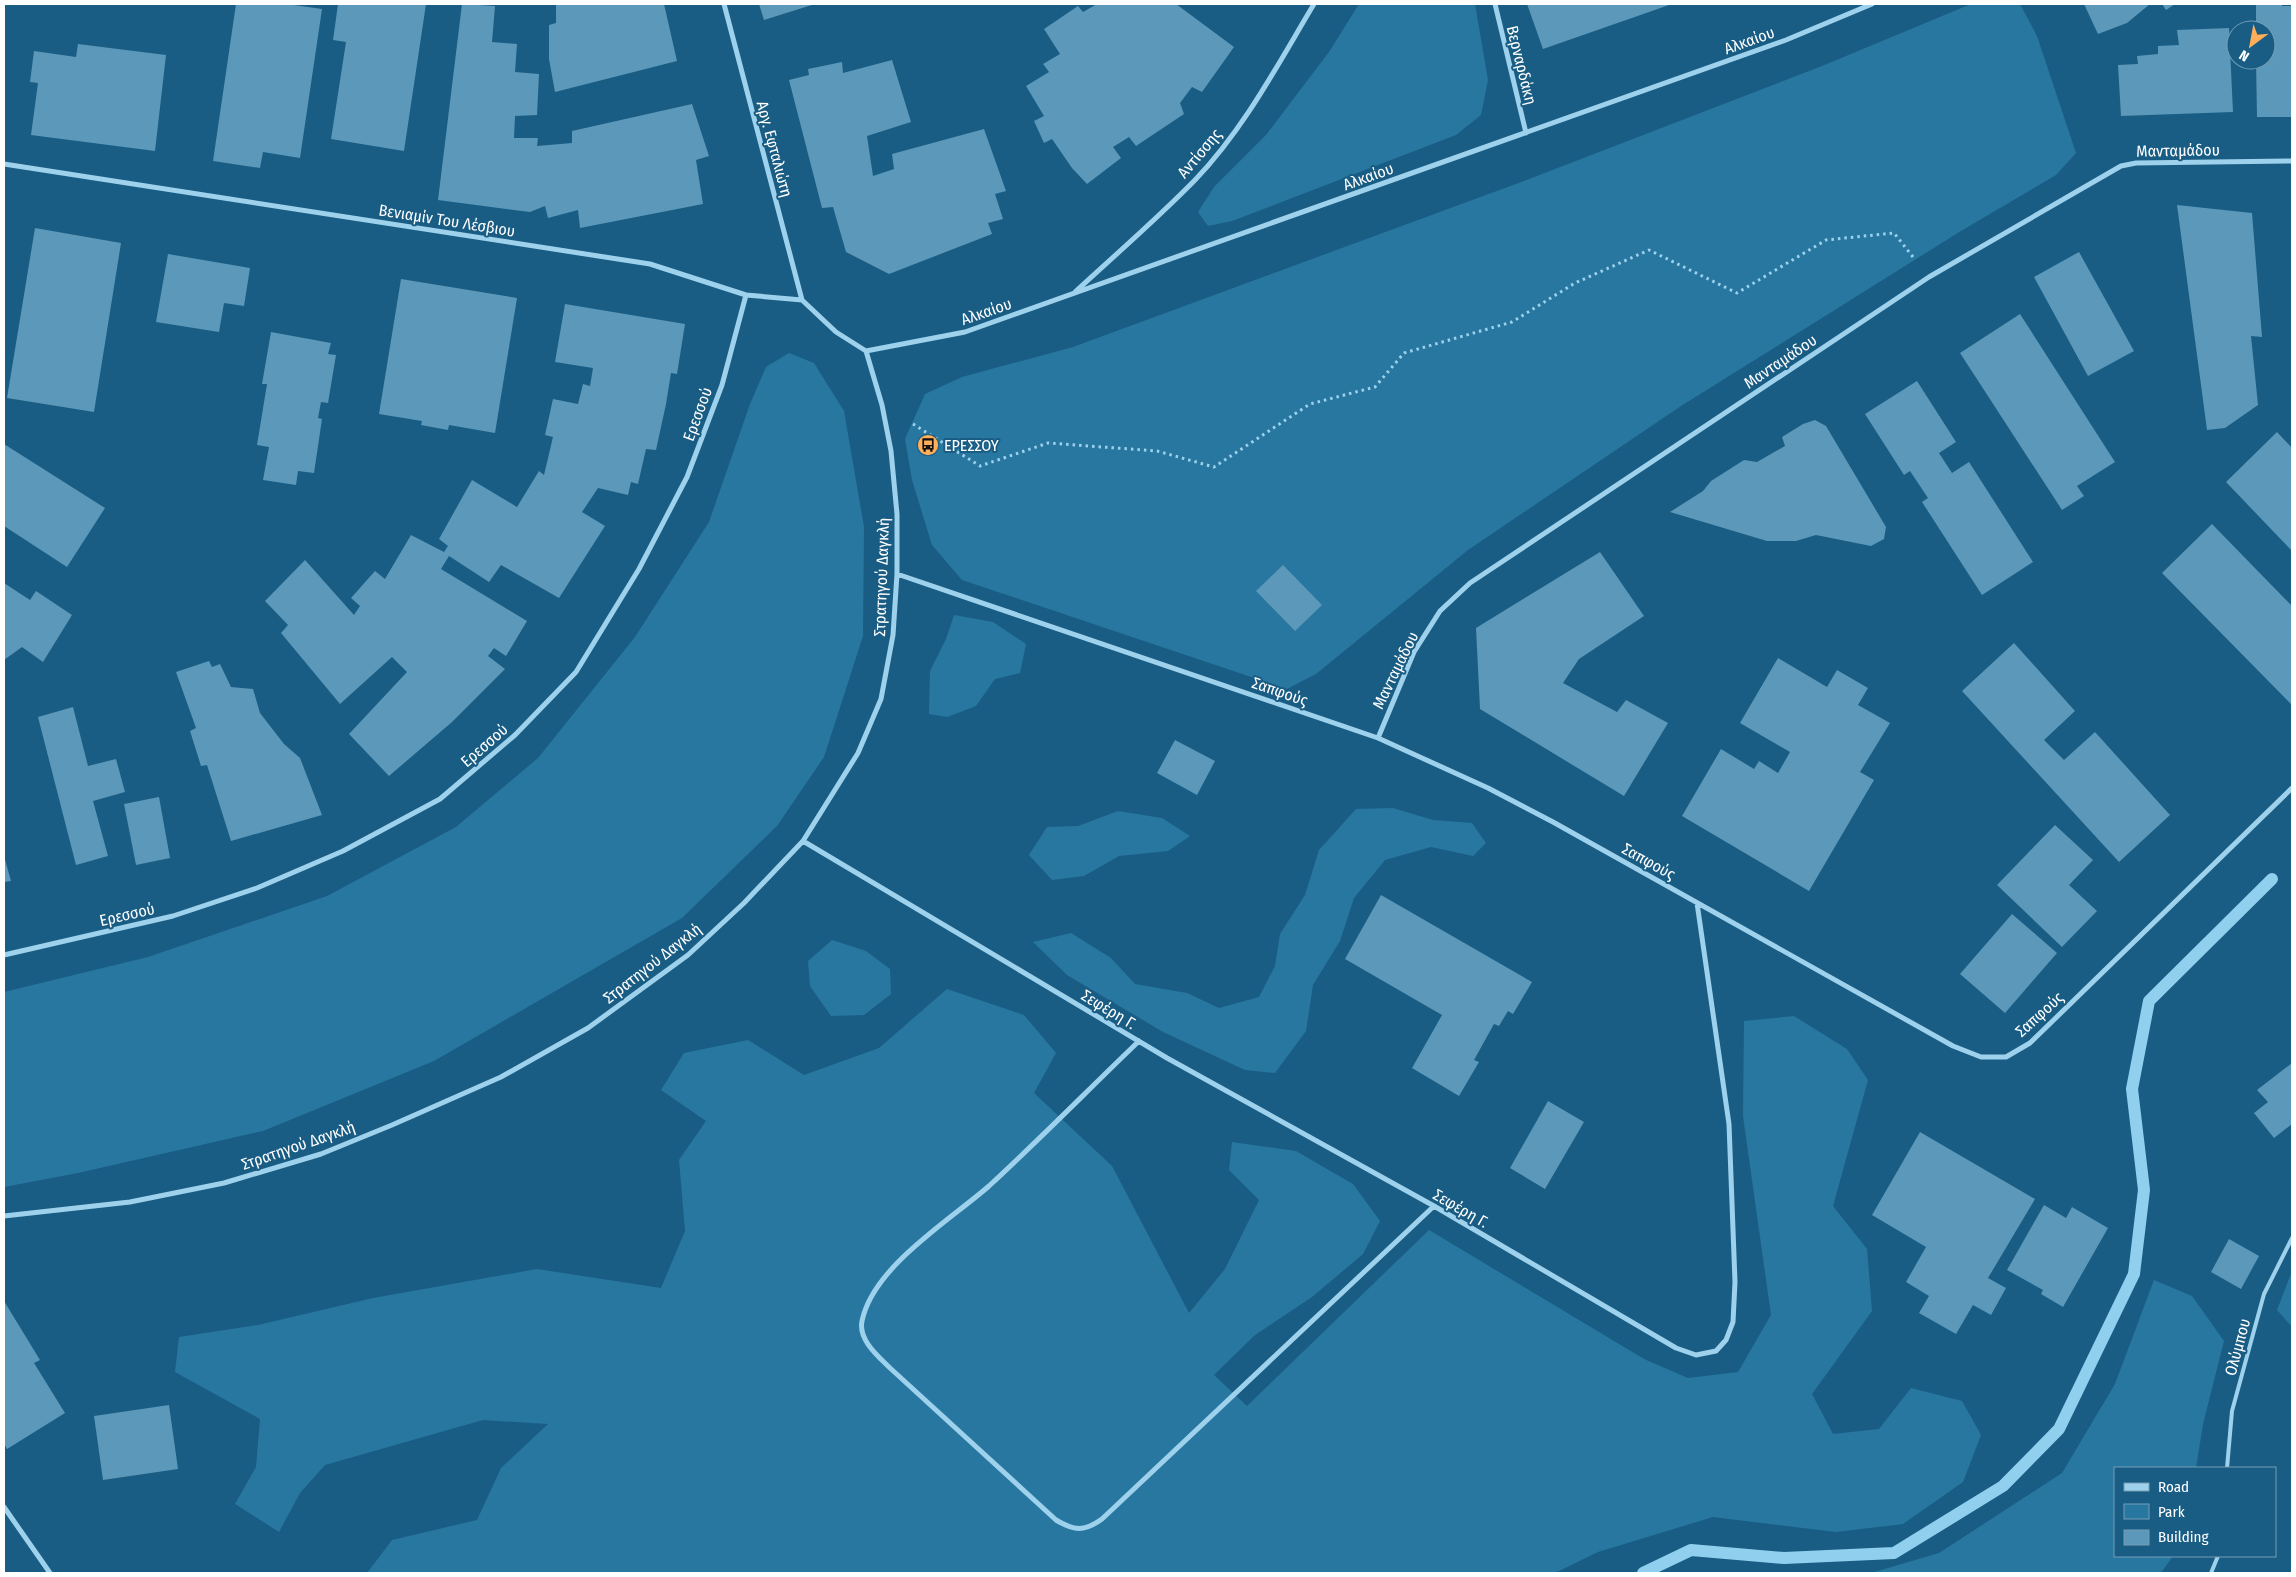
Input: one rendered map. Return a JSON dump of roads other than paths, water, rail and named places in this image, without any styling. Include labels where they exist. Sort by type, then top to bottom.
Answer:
[{"type":"street","name":"Αργ. Εφταλιώτη","points":[[724,4],[802,300]]},
{"type":"street","name":"Αντίσσης","points":[[1073,294],[1195,179],[1235,130],[1273,73],[1314,4]]},
{"type":"street","name":"Βερναρδάκη","points":[[1495,4],[1526,133]]},
{"type":"street","name":"Αλκαίου","points":[[866,351],[965,332],[1786,40],[1872,4]]},
{"type":"street","name":"Μανταμάδου","points":[[1378,738],[1414,652],[1440,611],[1470,583],[1929,277],[2121,166],[2136,163],[2292,161]]},
{"type":"street","name":"Βενιαμίν Του Λέσβιου","points":[[4,164],[650,264],[746,295],[802,300]]},
{"type":"street","name":"Ερεσσού","points":[[4,955],[173,916],[256,888],[343,852],[440,799],[515,735],[576,672],[639,569],[687,477],[722,385],[746,295]]},
{"type":"street","points":[[802,300],[836,332],[866,351]]},
{"type":"street","name":"Στρατηγού Δαγκλή","points":[[4,1216],[130,1202],[224,1183],[322,1154],[501,1077],[588,1028],[688,955],[744,903],[804,841],[858,753],[881,699],[893,635],[897,574],[897,514],[891,451],[882,405],[866,351]]},
{"type":"street","name":"Σαπφούς","points":[[897,574],[1378,738],[1488,788],[1553,822],[1953,1046],[1981,1057],[2006,1057],[2030,1043],[2292,788]]},
{"type":"street","name":"Σεφέρη Γ.","points":[[804,841],[1138,1041],[1434,1206],[1676,1348],[1696,1355],[1716,1350],[1726,1340],[1733,1322],[1735,1282],[1729,1124],[1697,903]]},
{"type":"street","points":[[1138,1041],[988,1186],[912,1248],[867,1302],[861,1324],[869,1346],[890,1368],[1056,1520],[1067,1527],[1079,1529],[1092,1527],[1102,1519],[1434,1206]]},
{"type":"street","points":[[4,1507],[50,1573]]},
{"type":"lane","name":"Ολύμπου","points":[[2227,1467],[2232,1411],[2264,1294],[2292,1238]]},
{"type":"lane","points":[[2211,1573],[2218,1557]]},
{"type":"waterway","points":[[1643,1573],[1691,1550],[1784,1558],[1894,1553],[2003,1486],[2059,1429],[2134,1274],[2144,1190],[2132,1089],[2149,1001],[2272,879]]},
{"type":"place","name":"ΕΡΕΣΣΟΥ","points":[[928,445]]}]
